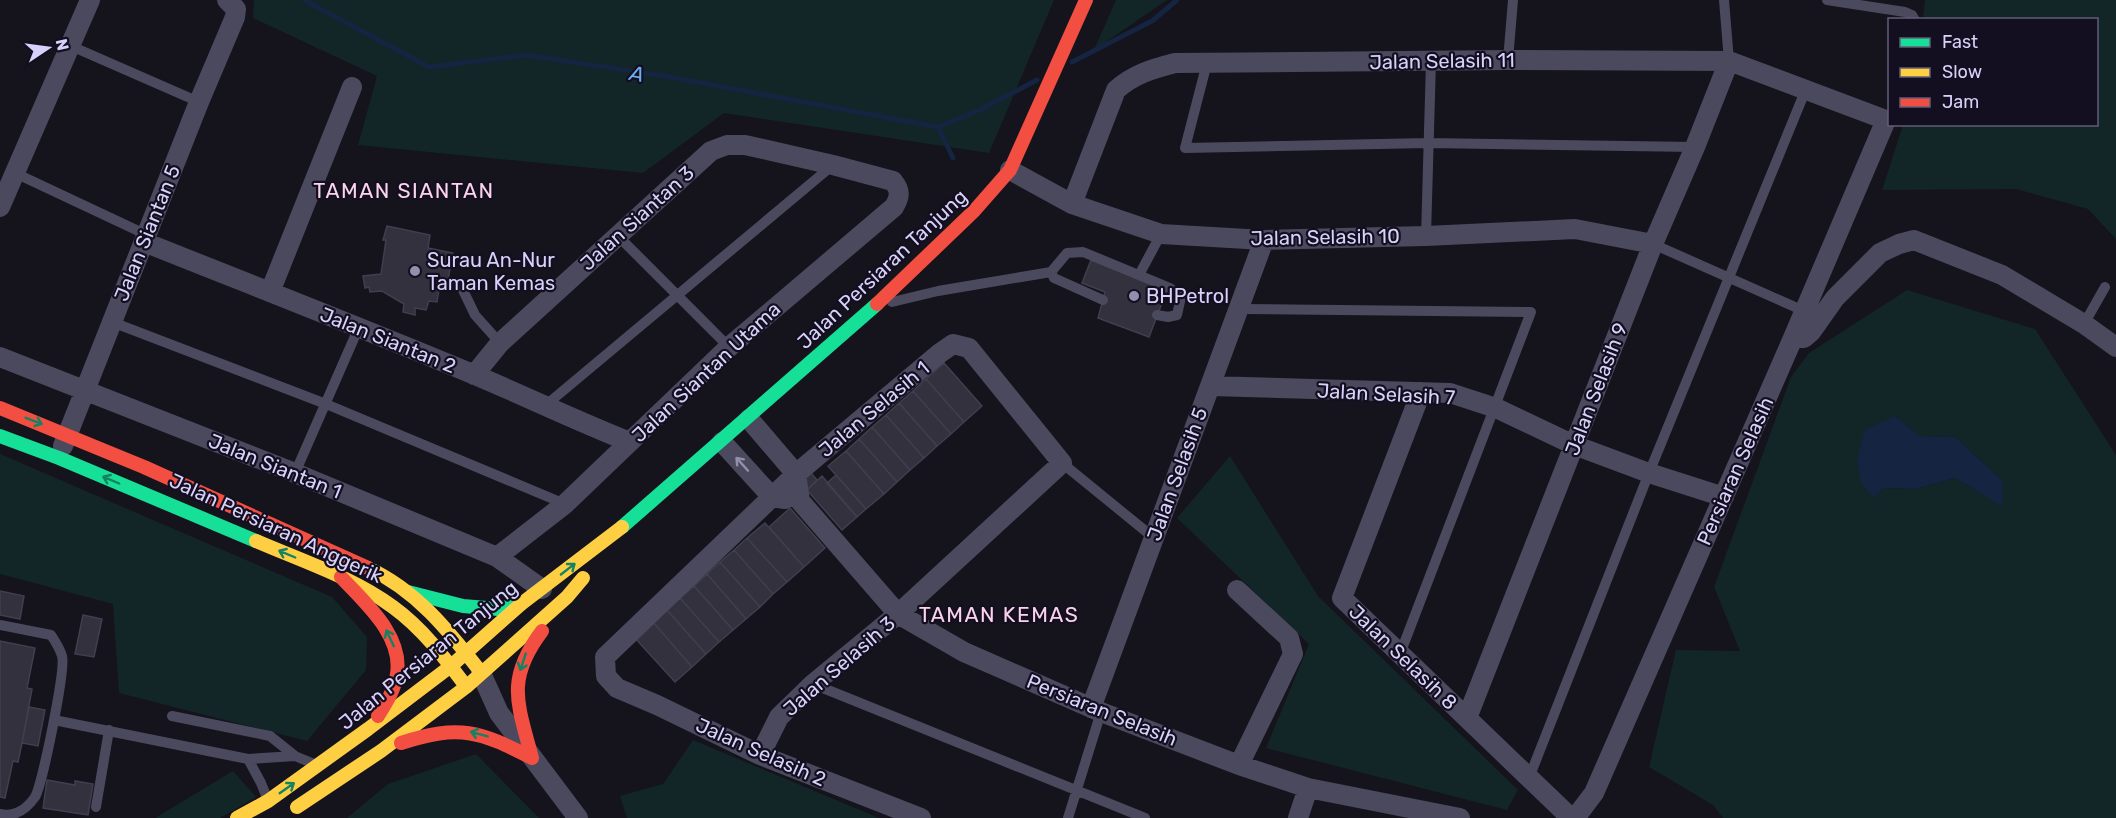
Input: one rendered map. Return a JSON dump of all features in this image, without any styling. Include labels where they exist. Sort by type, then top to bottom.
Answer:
[{"type":"main road","name":"Jalan Persiaran Tanjung","points":[[237,818],[268,801],[368,729],[451,666],[522,604],[638,515],[874,307],[974,211],[1010,170],[1086,0]]},
{"type":"main road","name":"Jalan Persiaran Anggerik","points":[[0,408],[68,434],[172,479],[380,574],[408,592],[442,624],[481,673]]},
{"type":"main road","name":"Jalan Persiaran Anggerik","points":[[0,436],[58,458],[341,577],[398,611],[427,638],[466,687]]},
{"type":"main road","name":"Jalan Persiaran Tanjung","points":[[282,818],[381,751],[466,687],[567,597],[638,515]]},
{"type":"main road","points":[[341,577],[391,637],[398,666],[397,681],[391,698],[368,729]]},
{"type":"main road","points":[[408,592],[463,606],[498,609],[522,604]]},
{"type":"main road","points":[[532,758],[518,703],[518,678],[524,655],[567,597]]},
{"type":"main road","points":[[381,751],[428,734],[457,730],[479,733],[532,758]]},
{"type":"street","points":[[0,207],[90,0]]},
{"type":"street","name":"Jalan Siantan 5","points":[[58,458],[235,17],[231,4]]},
{"type":"street","name":"Jalan Selasih 11","points":[[1072,204],[1116,90],[1126,80],[1143,71],[1175,63],[1729,61],[1806,89],[1888,114]]},
{"type":"street","name":"Jalan Selasih 9","points":[[1467,718],[1653,244],[1729,61]]},
{"type":"street","points":[[270,292],[352,87]]},
{"type":"street","name":"Persiaran Selasih","points":[[1573,818],[1594,793],[1793,338],[1888,114]]},
{"type":"street","name":"Jalan Siantan 3","points":[[474,375],[500,343],[711,151],[728,145],[745,145],[833,165]]},
{"type":"street","name":"Jalan Siantan Utama","points":[[497,557],[564,504],[729,346],[894,207],[900,194],[893,181],[833,165]]},
{"type":"street","name":"Jalan Selasih 10","points":[[1010,170],[1072,204],[1161,234],[1264,240],[1575,229],[1653,244]]},
{"type":"street","name":"Jalan Siantan 2","points":[[145,238],[630,442]]},
{"type":"street","name":"Jalan Selasih 5","points":[[1096,710],[1154,538],[1264,240]]},
{"type":"street","points":[[1793,338],[1804,338],[1811,332],[1835,298],[1880,253],[1914,240],[2002,275],[2084,324],[2116,347]]},
{"type":"street","name":"Jalan Selasih 1","points":[[606,676],[605,657],[772,496],[953,344],[969,348],[1062,463]]},
{"type":"street","name":"Jalan Siantan 1","points":[[0,357],[295,473],[497,557],[542,589]]},
{"type":"street","name":"Jalan Selasih 7","points":[[1210,386],[1450,393],[1496,408],[1574,445],[1649,473],[1724,497]]},
{"type":"street","name":"Jalan Selasih 8","points":[[1421,393],[1342,598],[1573,818]]},
{"type":"street","points":[[722,442],[772,496],[800,501],[796,474],[749,419]]},
{"type":"street","name":"Jalan Selasih 3","points":[[760,755],[779,717],[813,684],[898,614],[1062,463]]},
{"type":"street","name":"Persiaran Selasih","points":[[800,501],[898,614],[964,652],[1096,710],[1239,765],[1308,788],[1460,818]]},
{"type":"street","points":[[1237,590],[1289,638],[1293,654],[1239,765]]},
{"type":"street","name":"Jalan Persiaran Anggerik","points":[[481,673],[499,713],[578,818]]},
{"type":"street","name":"Jalan Selasih 2","points":[[606,676],[616,688],[657,705],[760,755],[921,818]]},
{"type":"street","name":"Jalan Persiaran Anggerik","points":[[466,687],[499,713]]},
{"type":"street","points":[[1298,818],[1308,788]]},
{"type":"lane","points":[[1508,60],[1513,0]]},
{"type":"lane","points":[[1724,0],[1729,61]]},
{"type":"lane","points":[[1827,0],[1905,12],[1914,18]]},
{"type":"lane","points":[[71,46],[199,102]]},
{"type":"lane","points":[[1426,236],[1431,61]]},
{"type":"lane","points":[[1207,63],[1185,148],[1428,143],[1695,147]]},
{"type":"lane","points":[[1529,778],[1649,473],[1806,89]]},
{"type":"lane","points":[[546,405],[678,297],[833,165]]},
{"type":"lane","points":[[15,173],[145,238]]},
{"type":"lane","points":[[1138,275],[1161,234]]},
{"type":"lane","points":[[617,235],[729,346]]},
{"type":"lane","points":[[1653,244],[1804,311]]},
{"type":"lane","points":[[874,307],[938,291],[1051,272],[1067,253],[1083,252],[1170,288],[1181,297],[1177,315],[1167,317],[1157,315]]},
{"type":"lane","points":[[1051,272],[1054,278],[1103,300]]},
{"type":"lane","points":[[461,286],[476,315],[500,343]]},
{"type":"lane","points":[[2084,324],[2105,287]]},
{"type":"lane","points":[[1239,309],[1531,312],[1400,654]]},
{"type":"lane","points":[[112,322],[326,404],[564,504]]},
{"type":"lane","points":[[295,473],[359,327]]},
{"type":"lane","name":"Jalan Selasih 1","points":[[1062,463],[1154,538]]},
{"type":"lane","points":[[0,625],[51,635],[62,656],[62,678],[36,796],[24,810],[10,816],[0,814]]},
{"type":"lane","points":[[813,684],[1145,818]]},
{"type":"lane","points":[[1068,818],[1096,710]]},
{"type":"lane","points":[[172,716],[270,736],[295,756],[319,766]]},
{"type":"lane","points":[[54,720],[248,759],[295,756]]},
{"type":"lane","points":[[96,807],[109,730]]},
{"type":"lane","points":[[248,759],[268,801]]},
{"type":"green space","points":[[254,0],[1054,0],[989,153],[724,113],[643,173],[358,145],[377,76],[253,18]]},
{"type":"green space","points":[[1116,0],[1167,0],[1094,50]]},
{"type":"green space","points":[[1925,0],[2116,0],[2116,239],[2088,209],[2016,189],[1882,190],[1903,126],[2098,126],[2098,18],[1923,18]]},
{"type":"green space","points":[[1907,290],[2035,329],[2116,455],[2116,818],[1723,818],[1713,805],[1649,767],[1676,650],[1740,651],[1714,587],[1791,377],[1809,353]],"holes":[[[1895,416],[1920,436],[1955,437],[2002,480],[2002,505],[1955,478],[1915,489],[1883,488],[1874,498]]]},
{"type":"green space","points":[[0,454],[332,597],[367,637],[366,670],[307,741],[119,693],[113,604],[0,574]]},
{"type":"green space","points":[[1230,456],[1318,596],[1518,790],[1507,810],[1266,748],[1309,644],[1177,518]]},
{"type":"green space","points":[[693,740],[879,818],[627,818],[620,796],[663,784]]},
{"type":"green space","points":[[476,754],[539,818],[347,818],[388,784]]},
{"type":"green space","points":[[233,771],[256,797],[220,818],[155,818]]},
{"type":"water","points":[[1895,416],[1920,436],[1955,437],[2002,480],[2002,506],[1955,478],[1915,489],[1883,488],[1874,498],[1861,483],[1857,458],[1865,430]]},
{"type":"building","name":"Surau An-Nur Taman Kemas","points":[[387,226],[430,235],[428,248],[453,253],[447,285],[440,284],[437,302],[429,301],[426,310],[415,308],[415,315],[403,312],[404,304],[382,291],[370,292],[369,287],[365,288],[363,276],[381,274],[386,240],[383,240]]},
{"type":"building","name":"BHPetrol","points":[[1091,260],[1167,290],[1149,337],[1098,318],[1105,292],[1082,283]]},
{"type":"building","points":[[944,363],[982,406],[964,422],[926,379]]},
{"type":"building","points":[[926,379],[964,422],[951,434],[913,391]]},
{"type":"building","points":[[913,391],[951,434],[937,446],[899,403]]},
{"type":"building","points":[[899,403],[937,446],[924,458],[886,415]]},
{"type":"building","points":[[886,415],[924,458],[910,470],[872,427]]},
{"type":"building","points":[[872,427],[910,470],[897,482],[859,439]]},
{"type":"building","points":[[859,439],[897,482],[884,494],[846,451]]},
{"type":"building","points":[[846,451],[884,494],[866,509],[828,466]]},
{"type":"building","points":[[811,473],[817,480],[807,490],[800,483]]},
{"type":"building","points":[[836,475],[866,509],[857,517],[827,483]]},
{"type":"building","points":[[822,476],[857,517],[842,530],[807,490]]},
{"type":"building","points":[[790,508],[825,548],[804,567],[769,527]]},
{"type":"building","points":[[765,523],[804,567],[787,582],[747,538]]},
{"type":"building","points":[[747,538],[787,582],[773,594],[734,550]]},
{"type":"building","points":[[734,550],[773,594],[760,607],[720,562]]},
{"type":"building","points":[[720,562],[760,607],[746,619],[707,574]]},
{"type":"building","points":[[707,574],[746,619],[733,630],[694,586]]},
{"type":"building","points":[[694,586],[733,630],[719,642],[680,598]]},
{"type":"building","points":[[0,591],[24,596],[20,619],[0,615]]},
{"type":"building","points":[[680,598],[719,642],[706,654],[667,610]]},
{"type":"building","points":[[667,610],[706,654],[692,667],[653,622]]},
{"type":"building","points":[[83,615],[102,619],[94,657],[75,654]]},
{"type":"building","points":[[653,622],[692,667],[675,682],[635,638]]},
{"type":"building","points":[[0,641],[35,648],[27,688],[32,689],[22,743],[18,762],[13,761],[5,798],[0,797]]},
{"type":"building","points":[[29,707],[45,710],[38,746],[22,743]]},
{"type":"building","points":[[47,780],[75,785],[75,781],[93,784],[88,815],[43,808]]},
{"type":"waterway","name":"A","points":[[304,0],[429,67],[526,55],[664,76],[938,127],[980,110],[1037,80]]},
{"type":"waterway","points":[[1072,62],[1152,21],[1177,0]]},
{"type":"waterway","points":[[938,127],[953,158]]},
{"type":"traffic: fast","points":[[622,527],[877,304]]},
{"type":"traffic: fast","points":[[0,436],[59,458],[256,541]]},
{"type":"traffic: fast","points":[[408,592],[463,606],[498,609],[521,604]]},
{"type":"traffic: slow","points":[[237,818],[268,801],[368,729],[451,666],[521,604],[622,527]]},
{"type":"traffic: slow","points":[[256,541],[344,578],[393,607],[423,634],[465,685]]},
{"type":"traffic: slow","points":[[368,568],[416,599],[443,626],[480,671]]},
{"type":"traffic: slow","points":[[297,807],[381,751],[466,687],[567,597],[583,578]]},
{"type":"traffic: jam","points":[[877,304],[974,211],[1010,170],[1086,0]]},
{"type":"traffic: jam","points":[[0,408],[144,467],[368,568]]},
{"type":"traffic: jam","points":[[341,577],[371,609],[394,646],[397,660],[396,680],[378,716]]},
{"type":"traffic: jam","points":[[532,758],[519,707],[519,678],[530,648],[542,631]]},
{"type":"traffic: jam","points":[[401,743],[439,734],[469,733],[483,736],[532,758]]},
{"type":"place","name":"Surau An-Nur Taman Kemas","points":[[415,271]]},
{"type":"place","name":"BHPetrol","points":[[1134,296]]},
{"type":"district","name":"TAMAN SIANTAN","points":[[404,191]]},
{"type":"district","name":"TAMAN KEMAS","points":[[999,615]]}]
